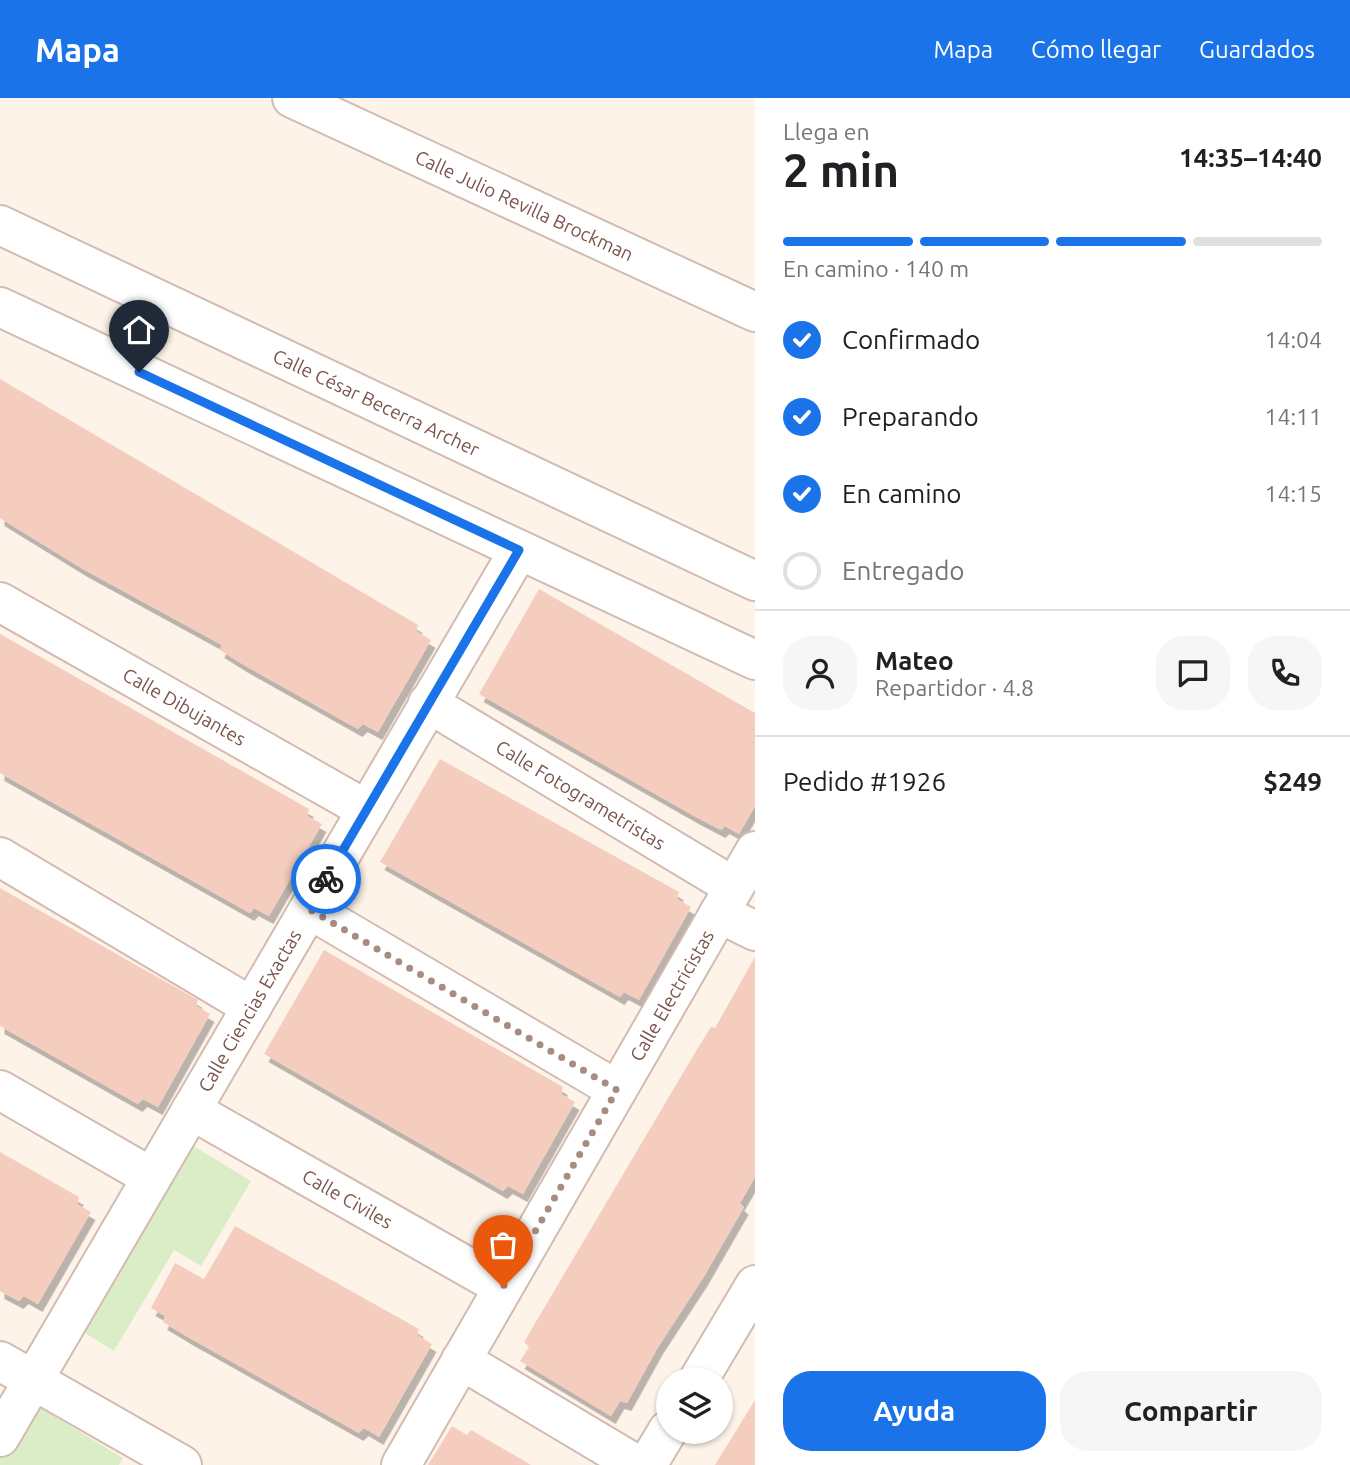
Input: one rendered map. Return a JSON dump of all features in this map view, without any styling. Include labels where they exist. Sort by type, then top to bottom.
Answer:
[{"type":"street","name":"Calle Julio Revilla Brockman","points":[[292,98],[755,312]]},
{"type":"street","name":"Calle César Becerra Archer","points":[[0,225],[755,581]]},
{"type":"street","points":[[0,307],[755,660]]},
{"type":"street","name":"Calle Ciencias Exactas","points":[[0,1437],[519,550]]},
{"type":"street","name":"Calle Dibujantes","points":[[0,602],[367,810]]},
{"type":"street","name":"Calle Fotogrametristas","points":[[428,703],[727,900],[755,931]]},
{"type":"street","name":"Calle Electricistas","points":[[401,1465],[755,851]]},
{"type":"street","points":[[0,857],[252,1007]]},
{"type":"street","points":[[309,909],[617,1090]]},
{"type":"street","points":[[0,1090],[151,1177]]},
{"type":"street","name":"Calle Civiles","points":[[191,1110],[503,1287]]},
{"type":"street","points":[[706,1367],[755,1285]]},
{"type":"street","points":[[461,1360],[636,1465]]},
{"type":"street","points":[[0,1361],[32,1382],[182,1465]]},
{"type":"street","points":[[647,1465],[660,1444]]},
{"type":"green space","points":[[190,1144],[251,1181],[201,1266],[174,1250],[114,1351],[80,1330]]},
{"type":"green space","points":[[29,1401],[123,1458],[119,1465],[0,1465],[0,1455]]},
{"type":"building","points":[[0,379],[418,625],[416,631],[431,640],[378,732],[363,724],[358,729],[244,665],[220,650],[222,645],[83,569],[0,518]]},
{"type":"building","points":[[539,589],[755,713],[755,806],[739,834],[725,826],[721,830],[696,817],[479,694]]},
{"type":"building","points":[[0,634],[309,809],[307,816],[322,824],[269,916],[254,908],[250,913],[0,773]]},
{"type":"building","points":[[440,759],[679,892],[677,899],[691,907],[639,1000],[624,992],[620,997],[380,862]]},
{"type":"building","points":[[0,888],[198,1000],[196,1006],[210,1014],[158,1107],[143,1099],[138,1104],[0,1026]]},
{"type":"building","points":[[324,950],[563,1087],[561,1094],[575,1102],[523,1194],[508,1186],[503,1191],[264,1054]]},
{"type":"building","points":[[755,957],[755,1177],[740,1203],[744,1207],[703,1278],[658,1347],[627,1403],[620,1401],[611,1416],[520,1361],[529,1347],[524,1342],[696,1051],[711,1027],[715,1028]]},
{"type":"building","points":[[0,1152],[79,1197],[77,1204],[91,1212],[38,1304],[24,1296],[19,1301],[0,1291]]},
{"type":"building","points":[[235,1226],[419,1329],[417,1335],[432,1344],[379,1437],[364,1428],[359,1433],[188,1337],[163,1322],[165,1316],[151,1308],[175,1263],[204,1279]]},
{"type":"building","points":[[755,1400],[755,1465],[715,1465],[728,1444],[733,1444],[733,1436]]},
{"type":"building","points":[[452,1426],[467,1435],[471,1430],[531,1465],[428,1465]]},
{"type":"way so far","points":[[326,879],[309,909],[617,1090],[503,1287]]},
{"type":"route","points":[[139,372],[519,550],[326,879]]}]
